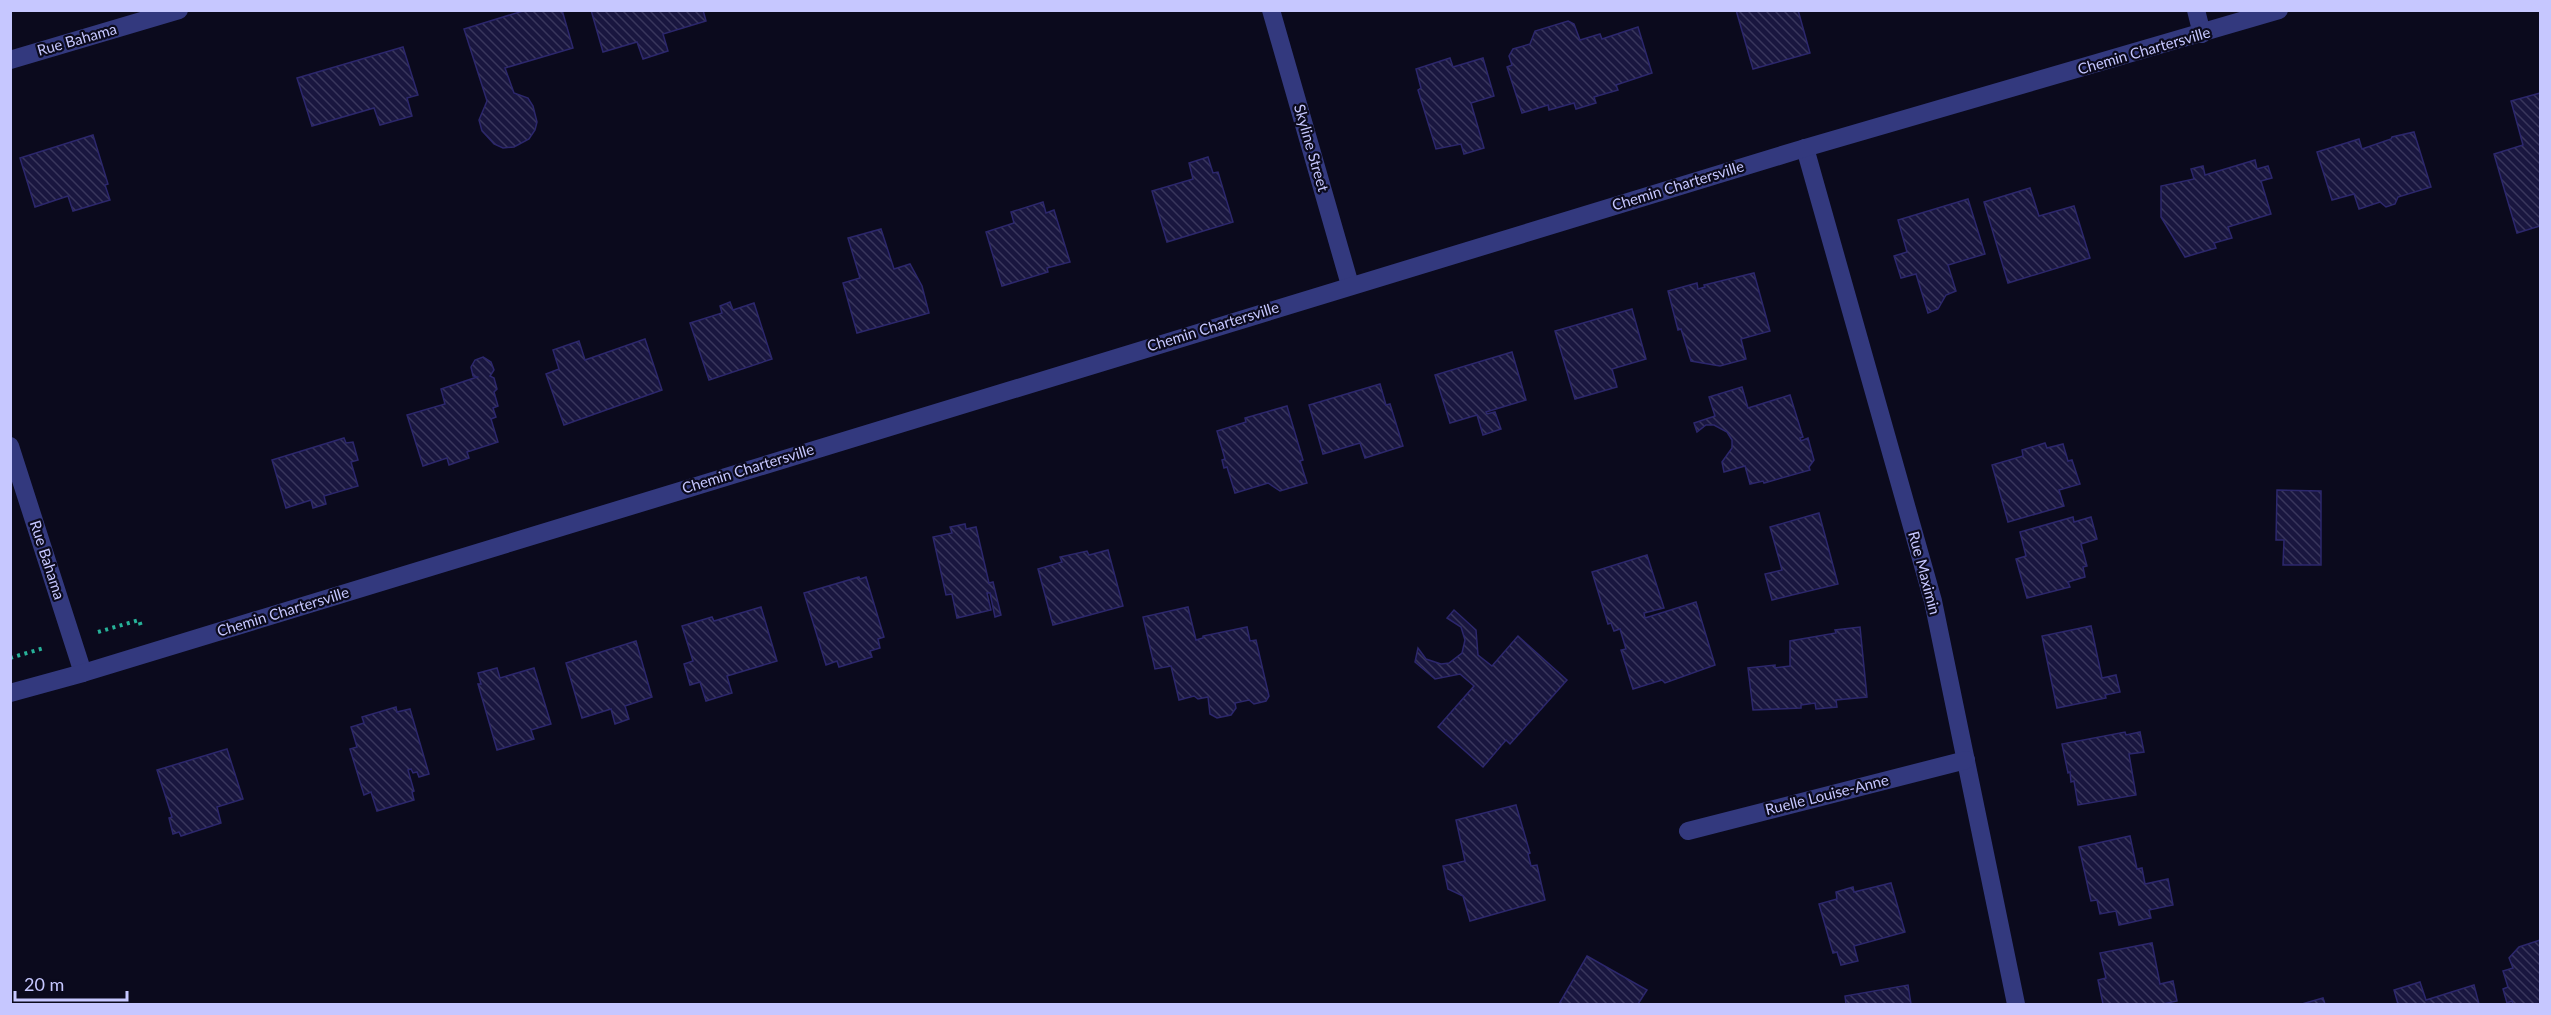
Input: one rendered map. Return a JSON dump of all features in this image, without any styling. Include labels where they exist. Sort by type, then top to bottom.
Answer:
[{"type":"street","name":"Rue Bahama","points":[[10,60],[179,10]]},
{"type":"street","name":"Skyline Street","points":[[1271,10],[1350,285]]},
{"type":"street","points":[[2196,10],[2202,34]]},
{"type":"street","name":"Chemin Chartersville","points":[[10,693],[149,653],[1805,148],[2279,10]]},
{"type":"street","name":"Rue Maximin","points":[[1805,148],[1933,601],[2016,1005]]},
{"type":"street","name":"Rue Bahama","points":[[10,446],[83,673]]},
{"type":"street","name":"Ruelle Louise-Anne","points":[[1688,831],[1966,760]]},
{"type":"building","points":[[526,10],[562,10],[573,48],[505,68],[514,93],[528,98],[533,106],[537,122],[529,139],[514,147],[503,148],[494,144],[482,131],[479,120],[487,101],[464,29]]},
{"type":"building","points":[[591,10],[703,10],[706,21],[663,34],[668,51],[643,59],[637,42],[603,52]]},
{"type":"building","points":[[1736,10],[1798,10],[1810,53],[1753,69]]},
{"type":"building","points":[[1568,21],[1574,24],[1580,40],[1600,34],[1602,39],[1638,27],[1652,73],[1616,85],[1618,90],[1594,97],[1596,103],[1576,109],[1574,103],[1549,110],[1548,105],[1522,113],[1507,67],[1512,65],[1509,56],[1513,49],[1530,44],[1535,31]]},
{"type":"building","points":[[403,47],[418,95],[407,98],[412,116],[380,125],[374,108],[312,126],[297,78]]},
{"type":"building","points":[[1450,58],[1453,67],[1483,58],[1494,96],[1471,103],[1484,148],[1464,154],[1461,144],[1436,149],[1418,90],[1421,88],[1416,69]]},
{"type":"building","points":[[2540,93],[2540,226],[2517,233],[2494,154],[2523,145],[2511,101]]},
{"type":"building","points":[[2414,132],[2431,187],[2398,197],[2395,204],[2386,207],[2380,202],[2359,209],[2354,194],[2332,200],[2317,152],[2359,139],[2362,149],[2392,137]]},
{"type":"building","points":[[93,135],[108,184],[105,185],[110,200],[73,211],[68,196],[35,207],[20,158]]},
{"type":"building","points":[[1208,157],[1213,173],[1218,172],[1233,222],[1167,242],[1152,191],[1193,179],[1189,163]]},
{"type":"building","points":[[2255,160],[2257,169],[2268,166],[2272,178],[2261,181],[2271,214],[2228,227],[2232,238],[2214,243],[2216,248],[2185,257],[2161,217],[2161,186],[2194,179],[2191,169],[2203,166],[2205,175]]},
{"type":"building","points":[[2030,188],[2039,216],[2074,206],[2090,258],[2008,283],[1984,202]]},
{"type":"building","points":[[1968,199],[1985,254],[1948,265],[1956,291],[1946,295],[1938,309],[1928,313],[1916,274],[1901,278],[1894,256],[1907,252],[1898,220]]},
{"type":"building","points":[[1043,202],[1046,213],[1054,210],[1070,262],[1047,268],[1048,272],[1002,286],[986,232],[1014,223],[1011,212]]},
{"type":"building","points":[[881,229],[894,269],[910,264],[922,286],[929,313],[857,333],[843,283],[860,278],[848,238]]},
{"type":"building","points":[[1754,273],[1770,331],[1741,339],[1746,359],[1720,366],[1691,361],[1681,329],[1678,330],[1668,291],[1697,283],[1698,289],[1705,287],[1704,285]]},
{"type":"building","points":[[730,302],[733,310],[754,303],[772,359],[709,380],[690,323],[722,313],[720,306]]},
{"type":"building","points":[[1632,309],[1646,359],[1612,369],[1617,387],[1575,399],[1555,331]]},
{"type":"building","points":[[645,339],[662,390],[564,425],[546,374],[559,369],[553,350],[579,341],[585,360]]},
{"type":"building","points":[[1512,352],[1526,400],[1486,412],[1487,414],[1495,412],[1501,429],[1483,435],[1477,415],[1450,423],[1435,375]]},
{"type":"building","points":[[483,357],[491,362],[494,370],[490,376],[494,378],[497,389],[494,392],[498,406],[493,408],[496,417],[491,419],[498,442],[467,452],[469,458],[449,465],[447,458],[423,466],[407,415],[445,404],[441,389],[477,377],[473,376],[471,367],[475,360]]},
{"type":"building","points":[[1380,384],[1386,405],[1390,404],[1403,446],[1365,458],[1360,443],[1323,454],[1309,405]]},
{"type":"building","points":[[1742,387],[1748,408],[1790,395],[1803,437],[1800,438],[1801,441],[1808,438],[1814,460],[1809,467],[1810,470],[1764,483],[1763,481],[1750,484],[1745,466],[1724,472],[1722,462],[1732,448],[1732,440],[1727,432],[1714,425],[1706,425],[1697,432],[1694,423],[1715,416],[1709,397]]},
{"type":"building","points":[[1287,406],[1303,460],[1300,461],[1307,483],[1280,491],[1268,483],[1235,493],[1227,467],[1224,468],[1222,460],[1225,459],[1217,431],[1246,422],[1245,418]]},
{"type":"building","points":[[344,438],[346,443],[353,442],[358,460],[351,462],[358,486],[324,496],[326,504],[313,508],[311,500],[286,508],[272,460]]},
{"type":"building","points":[[2045,443],[2047,448],[2063,444],[2068,461],[2072,460],[2080,484],[2059,490],[2064,506],[2008,522],[1992,465],[2023,456],[2022,450]]},
{"type":"building","points":[[2277,490],[2321,491],[2321,565],[2283,565],[2284,540],[2276,540]]},
{"type":"building","points":[[1819,513],[1838,584],[1772,600],[1765,574],[1782,570],[1770,527]]},
{"type":"building","points":[[2073,517],[2074,522],[2091,517],[2097,539],[2081,544],[2087,566],[2083,567],[2085,577],[2068,582],[2070,587],[2027,598],[2016,559],[2026,556],[2020,532]]},
{"type":"building","points":[[965,524],[966,529],[976,527],[989,583],[993,582],[1001,615],[995,617],[990,593],[987,593],[991,610],[957,618],[952,594],[946,595],[933,537],[952,533],[950,527]]},
{"type":"building","points":[[1108,550],[1123,606],[1053,625],[1038,569],[1062,562],[1060,557],[1087,551],[1089,555]]},
{"type":"building","points":[[1647,555],[1664,608],[1644,613],[1645,618],[1696,602],[1715,665],[1665,683],[1662,680],[1633,689],[1621,650],[1626,649],[1620,629],[1614,631],[1611,623],[1608,624],[1592,572]]},
{"type":"building","points":[[859,577],[860,579],[866,577],[884,637],[878,639],[880,648],[870,651],[872,657],[839,667],[837,661],[826,665],[804,593]]},
{"type":"building","points":[[761,607],[777,661],[727,676],[732,693],[706,701],[700,682],[690,685],[684,664],[693,661],[682,626],[712,617],[714,621]]},
{"type":"building","points":[[1188,607],[1196,640],[1203,636],[1247,627],[1250,641],[1256,640],[1269,696],[1266,701],[1254,704],[1249,700],[1235,703],[1236,708],[1231,715],[1217,718],[1210,714],[1208,697],[1198,699],[1194,696],[1179,700],[1171,666],[1155,669],[1143,617]]},
{"type":"building","points":[[1454,610],[1476,630],[1478,655],[1492,666],[1518,636],[1567,680],[1510,744],[1506,740],[1483,767],[1438,727],[1474,686],[1460,674],[1435,679],[1415,662],[1418,648],[1426,659],[1441,664],[1449,663],[1462,653],[1465,640],[1461,627],[1447,618]]},
{"type":"building","points":[[2091,626],[2102,678],[2116,675],[2120,692],[2105,695],[2106,698],[2057,708],[2042,636]]},
{"type":"building","points":[[1860,627],[1867,697],[1836,700],[1837,707],[1816,709],[1815,703],[1801,705],[1801,708],[1753,710],[1748,668],[1790,666],[1790,641],[1836,633],[1835,630]]},
{"type":"building","points":[[636,641],[652,697],[625,706],[629,719],[615,724],[611,709],[582,718],[566,663]]},
{"type":"building","points":[[497,668],[500,678],[534,668],[551,724],[531,730],[534,739],[497,750],[478,684],[481,684],[478,673]]},
{"type":"building","points":[[396,707],[397,712],[410,709],[429,774],[419,777],[417,772],[413,773],[411,769],[408,770],[414,800],[377,811],[371,792],[364,795],[350,749],[357,747],[351,727],[364,723],[362,717]]},
{"type":"building","points":[[2125,732],[2126,735],[2140,732],[2144,752],[2129,754],[2136,795],[2078,805],[2074,781],[2071,782],[2070,772],[2068,773],[2062,744]]},
{"type":"building","points":[[227,749],[243,799],[217,807],[221,823],[181,836],[179,832],[173,834],[169,818],[172,817],[157,770]]},
{"type":"building","points":[[1516,805],[1530,853],[1528,854],[1531,866],[1537,865],[1545,900],[1470,921],[1463,896],[1448,889],[1443,866],[1465,861],[1456,820]]},
{"type":"building","points":[[2130,836],[2137,869],[2142,868],[2145,884],[2168,879],[2173,905],[2149,910],[2151,918],[2119,925],[2116,911],[2100,914],[2097,900],[2091,901],[2079,847]]},
{"type":"building","points":[[1891,883],[1905,932],[1854,946],[1858,961],[1841,965],[1837,952],[1833,953],[1819,904],[1837,899],[1836,892],[1853,887],[1854,892]]},
{"type":"building","points":[[2540,940],[2540,1004],[2513,1004],[2512,1001],[2507,1003],[2503,989],[2508,987],[2503,971],[2513,968],[2509,958],[2519,947]]},
{"type":"building","points":[[2152,943],[2160,984],[2173,981],[2177,1001],[2163,1004],[2103,1004],[2098,980],[2106,978],[2100,953]]},
{"type":"building","points":[[1587,956],[1647,990],[1638,1004],[1559,1004]]},
{"type":"building","points":[[2420,982],[2426,1000],[2474,985],[2479,1004],[2398,1004],[2394,990]]},
{"type":"building","points":[[1908,985],[1911,1004],[1846,1004],[1845,996]]},
{"type":"building","points":[[2323,998],[2325,1004],[2302,1004]]}]
